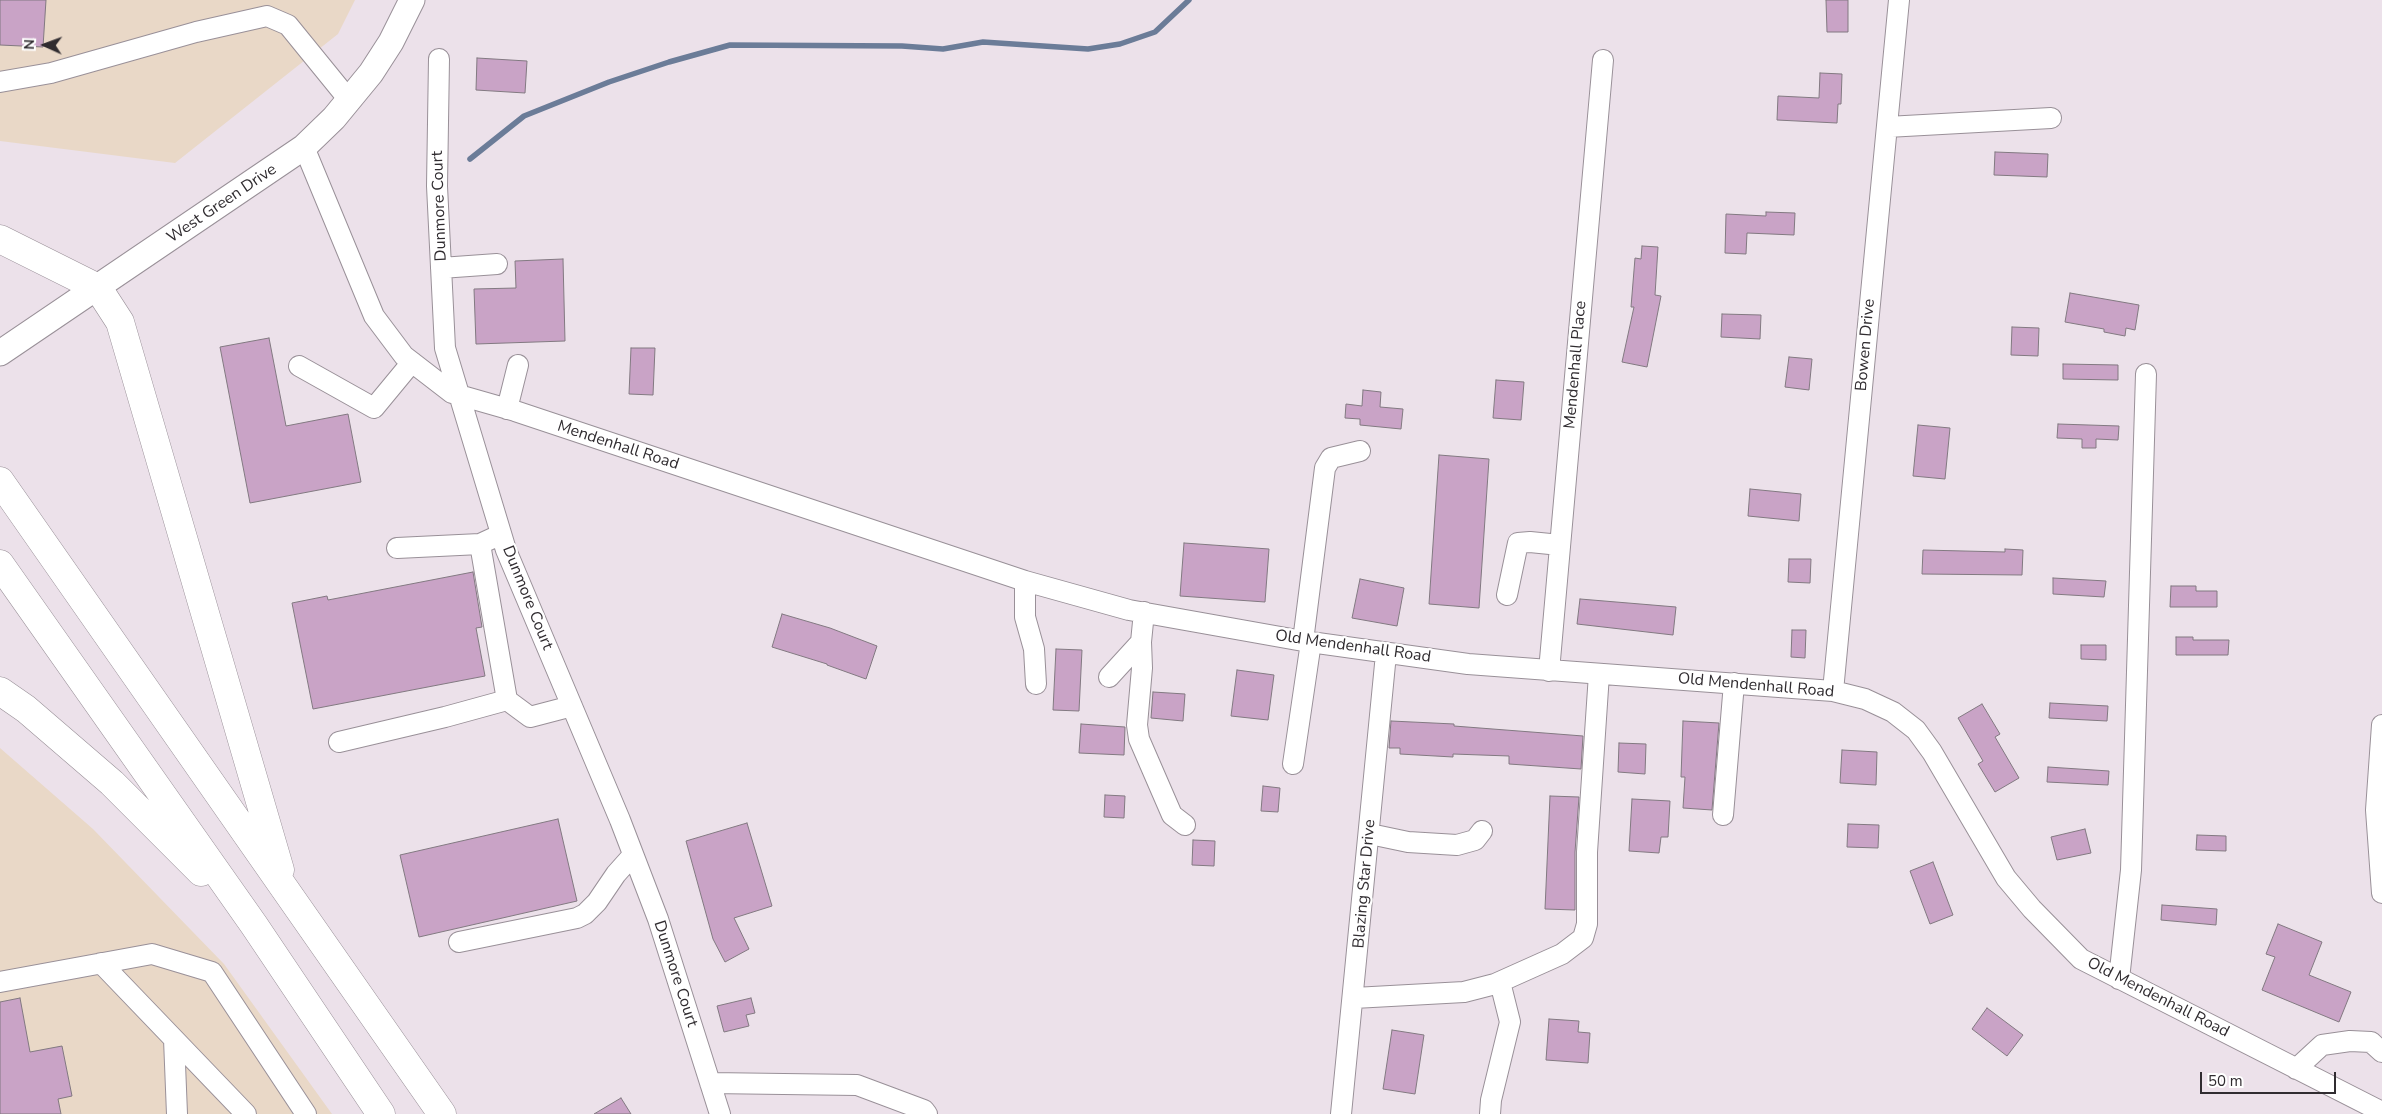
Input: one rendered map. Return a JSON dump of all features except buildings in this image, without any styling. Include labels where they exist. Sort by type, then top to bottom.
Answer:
[{"type":"highway","points":[[0,238],[98,288],[120,322],[286,891]]},
{"type":"highway","points":[[0,482],[442,1114]]},
{"type":"highway","points":[[0,564],[254,925],[381,1114]]},
{"type":"highway","points":[[0,691],[26,709],[112,783],[254,925]]},
{"type":"main road","name":"West Green Drive","points":[[0,353],[304,147],[349,100],[381,58],[408,7]]},
{"type":"street","name":"Bowen Drive","points":[[1833,691],[1899,0]]},
{"type":"street","points":[[0,82],[51,73],[196,32],[267,16],[288,25],[349,100]]},
{"type":"street","name":"Dunmore Court","points":[[439,59],[437,186],[445,348],[501,534],[658,920],[720,1114]]},
{"type":"street","name":"Mendenhall Place","points":[[1549,671],[1603,60]]},
{"type":"street","points":[[1887,127],[2051,118]]},
{"type":"street","name":"Mendenhall Road","points":[[304,147],[374,316],[404,356],[452,393],[507,409],[1062,593]]},
{"type":"street","points":[[441,268],[497,264]]},
{"type":"street","points":[[299,366],[374,408],[412,362]]},
{"type":"street","points":[[507,409],[518,364]]},
{"type":"street","points":[[2119,979],[2131,870],[2146,374]]},
{"type":"street","points":[[1293,764],[1325,468],[1332,458],[1360,451]]},
{"type":"street","points":[[397,548],[480,544],[501,534]]},
{"type":"street","points":[[1507,595],[1518,543],[1530,542],[1560,545]]},
{"type":"street","points":[[480,544],[507,700],[530,717],[572,706]]},
{"type":"street","points":[[1025,581],[1025,617],[1034,649],[1036,684]]},
{"type":"street","name":"Old Mendenhall Road","points":[[1062,593],[1144,612],[1307,642],[1386,654],[1549,671],[1833,691],[1865,699],[1893,712],[1916,730],[1932,752],[2006,878],[2032,909],[2081,959],[2296,1069],[2380,1106]]},
{"type":"street","points":[[1144,612],[1137,725],[1139,739],[1172,815],[1185,825]]},
{"type":"street","points":[[1110,677],[1141,642]]},
{"type":"street","name":"Blazing Star Drive","points":[[1341,1114],[1354,998],[1386,654]]},
{"type":"street","points":[[1354,998],[1464,992],[1500,982],[1562,954],[1577,944],[1586,933],[1587,852],[1599,674]]},
{"type":"street","points":[[1723,815],[1734,684]]},
{"type":"street","points":[[339,742],[428,722],[507,700]]},
{"type":"street","points":[[2382,724],[2376,810],[2382,893]]},
{"type":"street","points":[[1370,834],[1408,842],[1456,845],[1475,840],[1482,831]]},
{"type":"street","points":[[459,942],[577,918],[585,914],[597,902],[616,874],[633,855]]},
{"type":"street","points":[[0,982],[152,954],[212,972],[306,1114]]},
{"type":"street","points":[[101,963],[246,1114]]},
{"type":"street","points":[[1490,1114],[1491,1100],[1510,1022],[1500,982]]},
{"type":"street","points":[[174,1039],[177,1114]]},
{"type":"street","points":[[2296,1069],[2322,1045],[2350,1041],[2371,1042],[2382,1052]]},
{"type":"street","points":[[710,1082],[857,1085],[924,1110],[926,1114]]},
{"type":"shaded area","points":[[0,0],[355,0],[338,34],[175,163],[0,141]]},
{"type":"shaded area","points":[[0,748],[93,829],[224,964],[332,1114],[0,1114]]},
{"type":"waterway","points":[[470,159],[524,116],[609,82],[669,62],[730,45],[902,46],[943,49],[983,42],[1088,49],[1120,44],[1155,32],[1189,0]]}]
